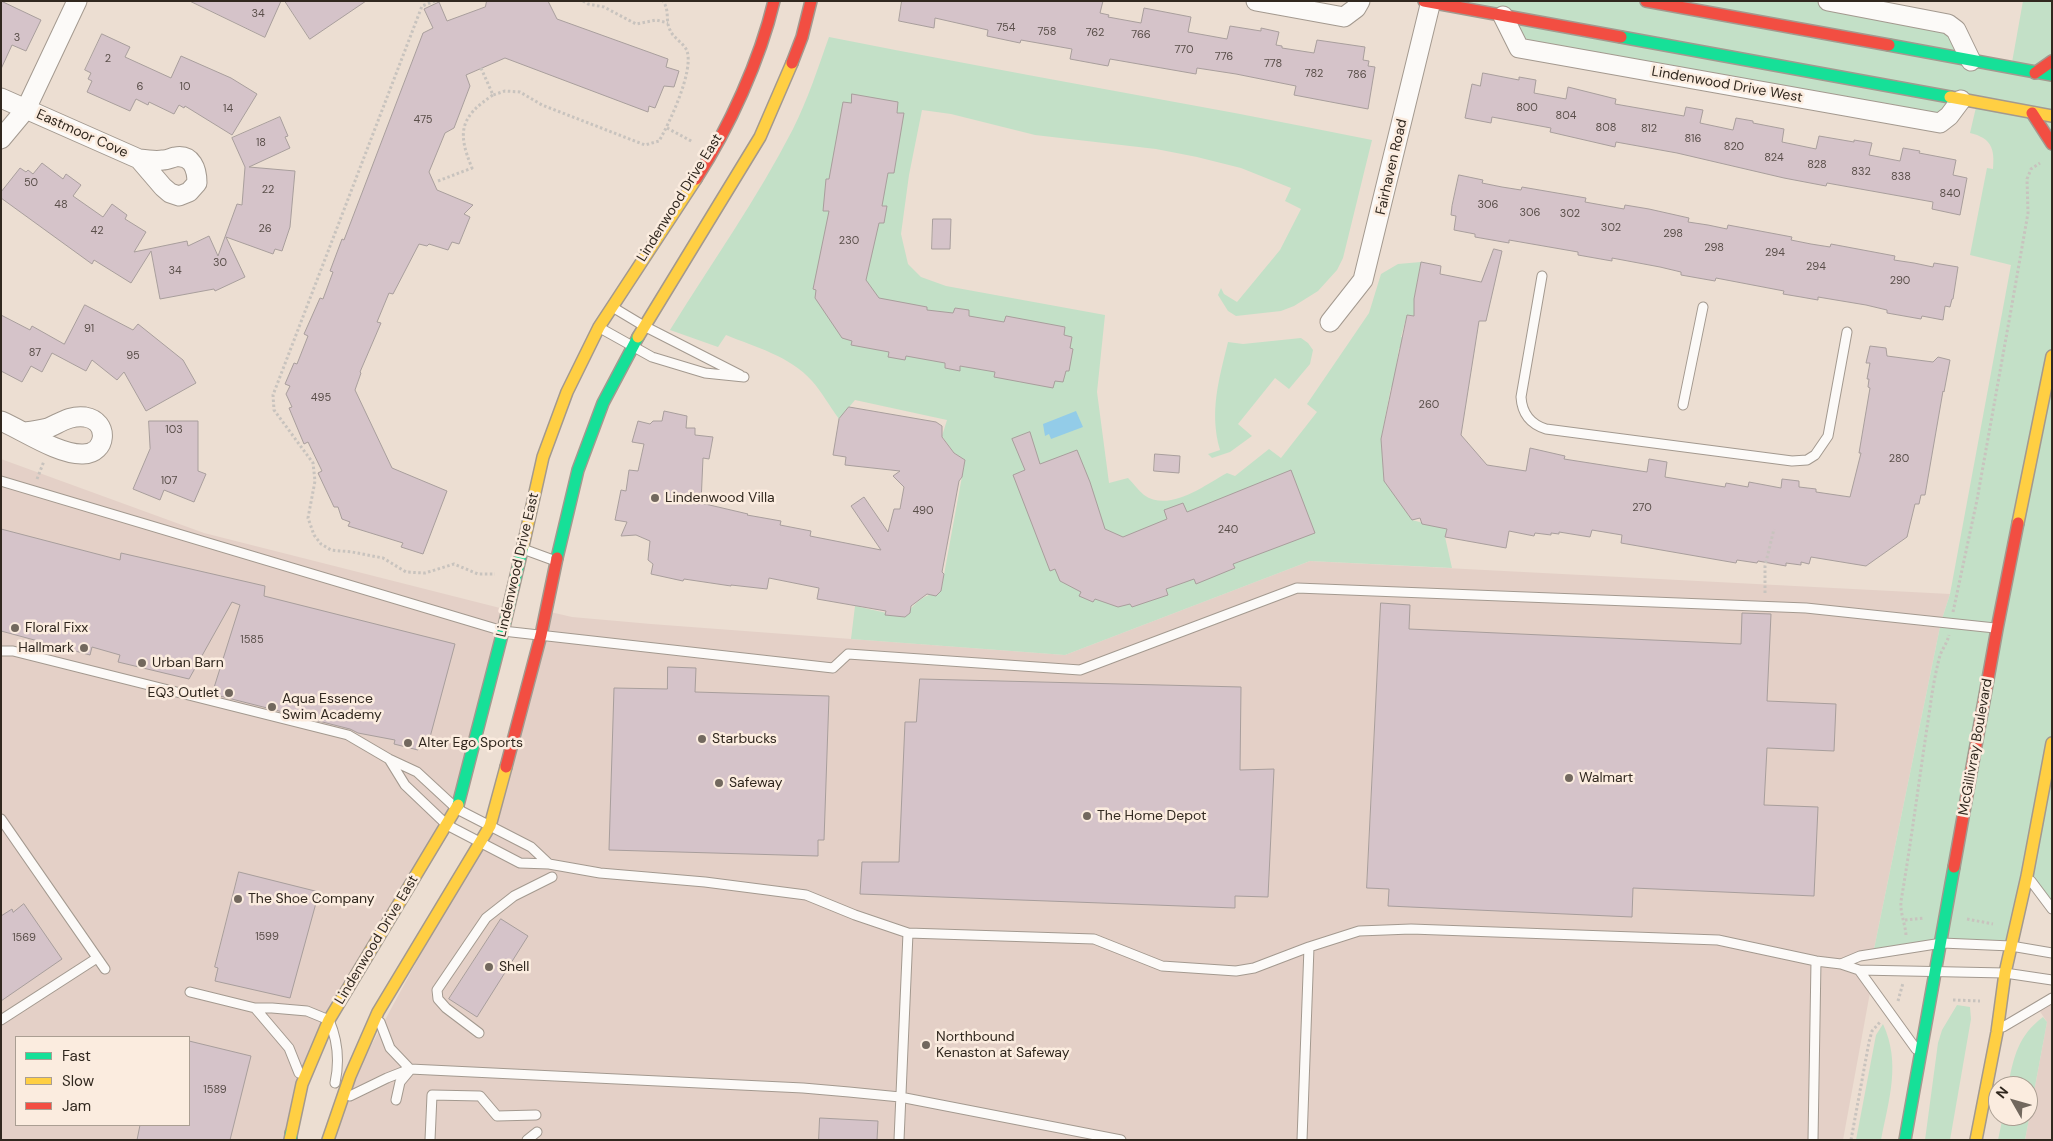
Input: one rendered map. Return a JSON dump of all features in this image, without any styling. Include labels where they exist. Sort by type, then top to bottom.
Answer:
[{"type":"street","points":[[1,139],[26,109],[77,1]]},
{"type":"street","name":"Lindenwood Drive East","points":[[291,1137],[302,1084],[329,1020],[457,809],[503,631],[543,457],[567,392],[599,327],[698,175],[728,120],[768,26],[774,1]]},
{"type":"street","points":[[328,1140],[337,1110],[378,1012],[490,826],[541,635],[556,561],[578,470],[603,403],[632,346],[760,136],[792,65],[802,37],[811,1]]},
{"type":"street","points":[[1256,1],[1344,17],[1356,8],[1360,1]]},
{"type":"street","points":[[1646,1],[2052,75]]},
{"type":"street","points":[[1828,1],[1948,24],[1956,30],[1971,61]]},
{"type":"street","name":"Lindenwood Drive West","points":[[1428,2],[2052,116]]},
{"type":"street","name":"Fairhaven Road","points":[[1330,322],[1363,280],[1428,2]]},
{"type":"street","name":"Lindenwood Drive West","points":[[1502,16],[1519,48],[1940,123],[1949,116],[1961,100]]},
{"type":"street","points":[[2035,72],[2052,61]]},
{"type":"street","name":"Eastmoor Cove","points":[[1,98],[139,159]]},
{"type":"street","points":[[2032,113],[2052,144]]},
{"type":"street","name":"McGillivray Boulevard","points":[[1905,1140],[1998,629],[2052,356]]},
{"type":"street","points":[[1,421],[51,445],[75,454],[86,454],[95,450],[101,444],[104,436],[102,428],[96,422],[86,417],[76,417],[49,427],[25,432]]},
{"type":"street","points":[[1976,1140],[1997,1032],[2005,973],[2052,743]]},
{"type":"lane","points":[[1542,276],[1521,397],[1522,407],[1528,418],[1536,426],[1546,429],[1792,461],[1807,460],[1815,456],[1828,436],[1847,332]]},
{"type":"lane","points":[[599,327],[652,357],[705,373],[744,377],[644,326],[612,307]]},
{"type":"lane","points":[[1683,405],[1703,307]]},
{"type":"lane","points":[[1,480],[503,631],[833,668],[848,654],[1080,670],[1296,588],[1806,608],[1998,629]]},
{"type":"lane","points":[[522,548],[556,561]]},
{"type":"lane","points":[[1,651],[13,652],[348,735],[389,759],[417,772],[457,809],[531,847],[549,864]]},
{"type":"lane","points":[[389,759],[405,785],[447,826],[520,863],[549,864],[600,873],[705,882],[806,895],[857,916],[908,933],[1094,939],[1162,966],[1236,971],[1254,968],[1309,947],[1359,931],[1411,929],[1718,940],[1816,961],[1841,964],[1859,970],[2005,973],[2052,980]]},
{"type":"lane","points":[[1,819],[105,970]]},
{"type":"lane","points":[[2026,876],[2052,909]]},
{"type":"lane","points":[[479,1033],[446,1008],[438,999],[437,990],[486,918],[514,896],[552,877]]},
{"type":"lane","points":[[899,1140],[908,933]]},
{"type":"lane","points":[[1841,964],[1860,956],[1942,943],[2011,946],[2052,953]]},
{"type":"lane","points":[[1302,1140],[1309,947]]},
{"type":"lane","points":[[1,1020],[97,958]]},
{"type":"lane","points":[[1814,1140],[1816,961]]},
{"type":"lane","points":[[1859,970],[1920,1055]]},
{"type":"lane","points":[[190,992],[255,1008],[299,1010],[329,1020],[336,1039],[338,1055],[333,1090],[337,1110]]},
{"type":"lane","points":[[1997,1032],[2052,998]]},
{"type":"lane","points":[[255,1008],[277,1031],[289,1048],[302,1084]]},
{"type":"lane","points":[[378,1012],[390,1048],[410,1069]]},
{"type":"lane","points":[[337,1110],[352,1095],[410,1069],[803,1088],[900,1097],[1121,1140]]},
{"type":"lane","points":[[396,1100],[400,1082],[410,1069]]},
{"type":"lane","points":[[430,1140],[432,1095],[480,1096],[497,1116],[536,1115]]},
{"type":"lane","points":[[527,1140],[537,1132]]},
{"type":"path","points":[[435,1],[422,6],[273,395],[274,410],[314,463],[315,482],[308,518],[314,535],[321,544],[330,550],[382,558],[406,572],[425,573],[454,564],[478,574],[498,574]]},
{"type":"path","points":[[583,1],[588,4],[604,6],[636,24],[656,20],[668,23]]},
{"type":"path","points":[[438,181],[472,168],[464,147],[463,131],[469,116],[482,102],[493,95],[505,91],[520,92],[542,106],[645,145],[659,141],[667,128],[688,68],[687,51],[670,31],[668,8],[663,1]]},
{"type":"path","points":[[482,68],[493,95]]},
{"type":"path","points":[[667,128],[693,142]]},
{"type":"path","points":[[2015,929],[1946,914],[1905,920],[1901,910],[1901,901],[1914,831],[1930,708],[1939,658],[1943,647],[1948,642],[1950,624],[1977,500],[2012,310],[2028,214],[2027,179],[2031,169],[2040,163]]},
{"type":"path","points":[[32,490],[51,445]]},
{"type":"path","points":[[1766,606],[1765,566],[1774,529]]},
{"type":"path","points":[[1850,1140],[1872,1032],[1900,999]]},
{"type":"path","points":[[1930,1000],[2000,1001]]},
{"type":"shaded area","points":[[1,459],[204,533],[508,610],[457,809],[329,1020],[290,1140],[1,1140]]},
{"type":"shaded area","points":[[1310,561],[1950,594],[1941,622],[1873,954],[1841,964],[1859,970],[1871,987],[1843,1140],[328,1140],[339,1105],[490,826],[546,611],[572,617],[651,624],[1065,655]]},
{"type":"shaded area","points":[[2052,998],[2052,1140],[2025,1140],[2028,1126],[2038,1126],[2037,1076],[2047,1022],[2037,1007]]},
{"type":"green space","points":[[1424,1],[1828,1],[1948,24],[1971,61],[2011,68],[2023,1],[2052,1],[2052,909],[2027,876],[2011,946],[1942,943],[1873,954],[1941,622],[1950,594],[2011,265],[1970,255],[1987,168],[1993,169],[1993,155],[1990,145],[1983,138],[1970,133],[1977,103],[1949,116],[1519,48],[1502,16]]},
{"type":"green space","points":[[829,37],[1372,140],[1343,258],[1337,270],[1318,291],[1294,306],[1281,311],[1236,316],[1228,311],[1218,295],[1221,288],[1224,294],[1237,302],[1280,250],[1301,209],[1285,201],[1291,188],[1241,168],[1197,157],[1156,149],[1035,135],[951,114],[922,110],[909,175],[901,234],[908,264],[921,277],[946,286],[1105,315],[1097,392],[1109,483],[1128,478],[1144,495],[1154,500],[1164,501],[1187,495],[1227,473],[1235,476],[1269,449],[1281,458],[1317,412],[1307,404],[1369,313],[1381,274],[1398,264],[1421,262],[1414,299],[1414,316],[1407,315],[1401,337],[1408,338],[1406,349],[1399,348],[1396,368],[1400,387],[1391,387],[1381,439],[1384,480],[1412,520],[1447,529],[1445,537],[1452,568],[1310,561],[1065,655],[851,639],[855,606],[905,617],[920,600],[941,591],[965,460],[954,453],[942,436],[947,420],[855,400],[839,419],[812,381],[803,372],[783,359],[726,335],[718,347],[670,330],[779,155],[803,106]]},
{"type":"green space","points":[[1301,338],[1313,350],[1310,364],[1289,389],[1275,378],[1238,424],[1252,436],[1230,452],[1212,458],[1208,454],[1220,450],[1215,422],[1215,409],[1228,342],[1243,344]]},
{"type":"green space","points":[[1957,1005],[1970,1007],[1971,1019],[1950,1140],[1925,1140],[1938,1043],[1942,1030]]},
{"type":"green space","points":[[2043,1017],[2047,1022],[2037,1076],[2010,1076],[2018,1047],[2035,1024]]},
{"type":"green space","points":[[1883,1024],[1891,1053],[1892,1081],[1881,1140],[1856,1140],[1876,1035]]},
{"type":"green space","points":[[2001,1126],[2028,1126],[2025,1140],[1998,1140]]},
{"type":"water","points":[[1076,411],[1083,427],[1051,439],[1049,434],[1045,436],[1043,424]]},
{"type":"building","points":[[1,1],[41,20],[26,51],[12,45],[1,69]]},
{"type":"building","points":[[190,1],[281,1],[265,37]]},
{"type":"building","points":[[285,1],[366,1],[310,39]]},
{"type":"building","points":[[487,1],[548,1],[557,19],[668,59],[666,67],[679,71],[674,87],[664,86],[655,108],[649,106],[648,112],[505,58],[466,75],[470,86],[454,128],[445,133],[429,172],[437,190],[473,205],[464,214],[470,217],[459,244],[452,242],[448,250],[429,244],[427,246],[419,244],[393,294],[389,293],[377,322],[381,323],[360,372],[355,390],[392,468],[447,491],[423,554],[401,547],[403,543],[348,526],[350,522],[342,519],[338,507],[334,507],[318,473],[322,471],[308,442],[304,444],[289,408],[292,407],[286,394],[290,386],[285,384],[294,363],[297,364],[308,336],[304,334],[320,298],[323,299],[333,272],[330,271],[342,239],[344,240],[423,33],[433,28],[424,9],[439,2],[447,21],[485,7]]},
{"type":"building","points":[[902,1],[1103,1],[1100,13],[1109,15],[1108,17],[1141,23],[1144,8],[1191,17],[1188,32],[1227,39],[1230,26],[1261,31],[1261,28],[1279,32],[1276,45],[1282,46],[1282,48],[1314,53],[1317,40],[1365,47],[1363,60],[1369,61],[1368,66],[1375,67],[1368,109],[1294,95],[1296,86],[1236,74],[1197,68],[1196,74],[1110,59],[1108,66],[1070,59],[1072,49],[1021,40],[1020,43],[987,36],[988,30],[935,18],[934,28],[899,21]]},
{"type":"building","points":[[102,34],[130,47],[125,57],[171,78],[181,56],[231,78],[257,94],[232,135],[185,106],[184,108],[179,105],[174,114],[149,102],[148,105],[136,99],[130,111],[87,92],[92,81],[88,79],[91,73],[85,70]]},
{"type":"building","points":[[1483,73],[1519,80],[1519,77],[1536,80],[1534,93],[1566,99],[1568,87],[1616,99],[1615,104],[1684,116],[1686,107],[1703,110],[1700,123],[1733,130],[1736,118],[1753,121],[1753,123],[1784,129],[1782,142],[1816,149],[1819,136],[1872,143],[1869,155],[1900,161],[1903,148],[1956,160],[1953,175],[1967,178],[1960,215],[1932,209],[1933,202],[1827,183],[1826,186],[1677,153],[1616,142],[1615,147],[1550,132],[1551,128],[1492,117],[1491,123],[1465,118],[1472,84],[1480,86]]},
{"type":"building","points":[[852,94],[898,102],[897,113],[904,113],[894,173],[888,173],[882,206],[887,206],[884,223],[879,223],[866,280],[879,298],[927,307],[927,310],[953,313],[955,308],[969,310],[969,316],[1004,322],[1006,316],[1065,327],[1064,335],[1072,337],[1070,348],[1073,349],[1069,371],[1066,371],[1063,382],[1055,381],[1053,388],[994,377],[995,372],[960,366],[960,371],[945,368],[945,363],[906,356],[905,360],[888,357],[889,352],[851,345],[852,341],[842,338],[815,298],[816,290],[813,289],[829,211],[823,211],[826,179],[829,179],[843,102],[851,103]]},
{"type":"building","points":[[280,117],[288,136],[285,137],[290,148],[249,167],[295,171],[290,227],[282,251],[275,249],[273,254],[226,237],[245,277],[215,291],[214,289],[160,299],[151,251],[131,283],[94,260],[92,264],[1,198],[1,192],[20,168],[26,172],[28,170],[33,174],[42,163],[63,179],[66,174],[81,185],[73,196],[103,217],[112,204],[127,215],[125,219],[146,232],[134,252],[187,241],[188,246],[209,236],[218,256],[237,204],[242,205],[245,167],[232,138]]},
{"type":"building","points":[[1459,175],[1483,180],[1482,183],[1521,190],[1522,187],[1586,198],[1585,202],[1624,209],[1625,205],[1649,209],[1689,218],[1688,222],[1727,229],[1728,225],[1792,237],[1791,240],[1811,244],[1830,247],[1831,244],[1895,256],[1894,260],[1933,267],[1934,263],[1958,267],[1953,299],[1950,307],[1945,306],[1943,320],[1922,316],[1921,319],[1887,313],[1887,310],[1866,305],[1818,297],[1818,300],[1783,294],[1784,291],[1716,278],[1715,281],[1681,275],[1681,272],[1612,258],[1612,261],[1578,255],[1578,252],[1509,240],[1509,243],[1475,237],[1475,234],[1454,230],[1456,216],[1451,215]]},
{"type":"building","points":[[933,219],[951,219],[950,249],[932,249]]},
{"type":"building","points":[[1494,249],[1502,251],[1486,321],[1479,321],[1461,435],[1487,465],[1526,471],[1530,448],[1565,456],[1564,459],[1647,472],[1649,459],[1667,462],[1665,477],[1725,487],[1726,483],[1748,487],[1749,482],[1781,488],[1782,479],[1799,481],[1799,487],[1816,489],[1816,492],[1850,497],[1861,453],[1859,453],[1870,388],[1868,387],[1869,379],[1867,379],[1870,363],[1866,363],[1870,346],[1886,348],[1887,356],[1933,362],[1938,357],[1950,360],[1925,495],[1921,495],[1919,504],[1915,504],[1907,537],[1866,566],[1811,557],[1809,564],[1801,562],[1801,565],[1786,563],[1786,566],[1758,561],[1757,563],[1737,560],[1736,563],[1621,543],[1622,535],[1592,530],[1590,537],[1559,532],[1559,534],[1551,533],[1551,535],[1535,533],[1534,536],[1509,531],[1506,548],[1445,537],[1447,529],[1422,524],[1420,518],[1412,520],[1384,481],[1381,439],[1407,315],[1414,316],[1414,299],[1421,262],[1441,266],[1440,274],[1481,282]]},
{"type":"building","points":[[85,305],[133,330],[138,324],[183,360],[196,383],[146,411],[124,372],[117,380],[92,360],[86,371],[52,353],[42,372],[31,366],[22,382],[1,371],[1,315],[30,330],[32,326],[64,344]]},
{"type":"building","points":[[849,407],[936,422],[942,426],[942,437],[954,453],[965,460],[962,477],[959,481],[942,572],[944,574],[941,591],[936,596],[927,594],[911,606],[910,613],[905,617],[885,615],[886,611],[817,599],[819,588],[769,578],[767,589],[684,579],[683,581],[651,574],[653,564],[648,560],[650,541],[636,535],[621,536],[627,522],[615,520],[621,490],[626,491],[629,470],[638,471],[644,444],[632,442],[638,421],[650,424],[653,421],[662,421],[664,411],[687,416],[686,428],[695,428],[695,435],[713,437],[709,459],[703,458],[701,503],[747,515],[781,521],[780,525],[811,531],[810,536],[881,550],[851,506],[864,497],[888,532],[894,509],[900,509],[904,487],[893,476],[900,471],[845,465],[846,457],[833,455],[839,419]]},
{"type":"building","points":[[149,421],[198,421],[198,471],[206,474],[194,502],[164,490],[160,500],[133,489],[150,449]]},
{"type":"building","points":[[1030,432],[1040,464],[1077,450],[1090,482],[1105,529],[1123,537],[1167,519],[1164,510],[1183,503],[1187,512],[1291,470],[1315,533],[1233,564],[1235,568],[1196,584],[1194,579],[1166,589],[1168,595],[1132,607],[1130,604],[1118,607],[1095,599],[1093,602],[1079,596],[1081,592],[1060,581],[1055,569],[1050,571],[1013,475],[1025,470],[1012,439]]},
{"type":"building","points":[[1155,454],[1180,456],[1179,473],[1154,471]]},
{"type":"building","points":[[1,529],[120,560],[121,553],[265,586],[264,596],[455,644],[429,741],[420,739],[418,750],[394,744],[395,740],[358,733],[350,729],[212,694],[240,605],[232,602],[189,679],[118,662],[120,655],[92,647],[90,655],[1,631]]},
{"type":"building","name":"Walmart","points":[[1381,603],[1410,605],[1409,629],[1741,644],[1742,613],[1771,614],[1767,701],[1836,704],[1834,751],[1767,748],[1764,805],[1818,807],[1814,896],[1633,888],[1632,917],[1388,906],[1389,889],[1367,888]]},
{"type":"building","name":"Safeway","points":[[668,667],[696,668],[695,692],[829,696],[824,840],[818,840],[818,856],[609,850],[614,688],[667,689]]},
{"type":"building","name":"The Home Depot","points":[[920,679],[1241,687],[1240,770],[1274,769],[1268,897],[1235,896],[1235,908],[860,894],[862,862],[899,862],[905,722],[916,722]]},
{"type":"building","points":[[239,872],[319,892],[290,998],[215,981],[218,968],[215,967]]},
{"type":"building","points":[[24,904],[62,959],[1,1001],[1,916],[12,909],[13,912]]},
{"type":"building","name":"Shell","points":[[501,919],[528,936],[477,1017],[449,999]]},
{"type":"building","points":[[190,1041],[251,1056],[230,1140],[137,1140],[140,1126],[190,1126]]},
{"type":"building","points":[[820,1118],[878,1121],[877,1140],[819,1140]]},
{"type":"traffic: fast","points":[[1621,37],[1950,97]]},
{"type":"traffic: fast","points":[[1889,45],[2052,75]]},
{"type":"traffic: fast","points":[[557,558],[578,470],[603,403],[638,337]]},
{"type":"traffic: fast","points":[[458,805],[523,546]]},
{"type":"traffic: fast","points":[[1905,1140],[1954,867]]},
{"type":"traffic: fast","points":[[291,1133],[291,1140]]},
{"type":"traffic: slow","points":[[638,337],[760,137],[792,63]]},
{"type":"traffic: slow","points":[[1950,97],[2052,116]]},
{"type":"traffic: slow","points":[[523,546],[543,457],[567,392],[599,327],[696,179]]},
{"type":"traffic: slow","points":[[2018,523],[2052,356]]},
{"type":"traffic: slow","points":[[1976,1140],[1997,1032],[2005,973],[2027,876],[2052,743]]},
{"type":"traffic: slow","points":[[328,1140],[350,1076],[378,1012],[490,826],[506,767]]},
{"type":"traffic: slow","points":[[290,1140],[302,1084],[329,1020],[458,805]]},
{"type":"traffic: jam","points":[[696,179],[720,138],[742,93],[761,47],[774,1]]},
{"type":"traffic: jam","points":[[792,63],[802,37],[811,1]]},
{"type":"traffic: jam","points":[[1424,1],[1621,37]]},
{"type":"traffic: jam","points":[[1646,1],[1889,45]]},
{"type":"traffic: jam","points":[[2035,73],[2052,61]]},
{"type":"traffic: jam","points":[[2032,113],[2052,144]]},
{"type":"traffic: jam","points":[[1954,867],[2018,523]]},
{"type":"traffic: jam","points":[[506,767],[541,635],[557,558]]},
{"type":"place","name":"Lindenwood Villa","points":[[655,498]]},
{"type":"place","name":"Floral Fixx","points":[[15,628]]},
{"type":"place","name":"Hallmark","points":[[84,648]]},
{"type":"place","name":"Urban Barn","points":[[142,663]]},
{"type":"place","name":"EQ3 Outlet","points":[[229,693]]},
{"type":"place","name":"Aqua Essence Swim Academy","points":[[272,707]]},
{"type":"place","name":"Starbucks","points":[[702,739]]},
{"type":"place","name":"Alter Ego Sports","points":[[408,743]]},
{"type":"place","name":"Walmart","points":[[1569,778]]},
{"type":"place","name":"Safeway","points":[[719,783]]},
{"type":"place","name":"The Home Depot","points":[[1087,816]]},
{"type":"place","name":"The Shoe Company","points":[[238,899]]},
{"type":"place","name":"Shell","points":[[489,967]]},
{"type":"place","name":"Northbound Kenaston at Safeway","points":[[926,1045]]}]
